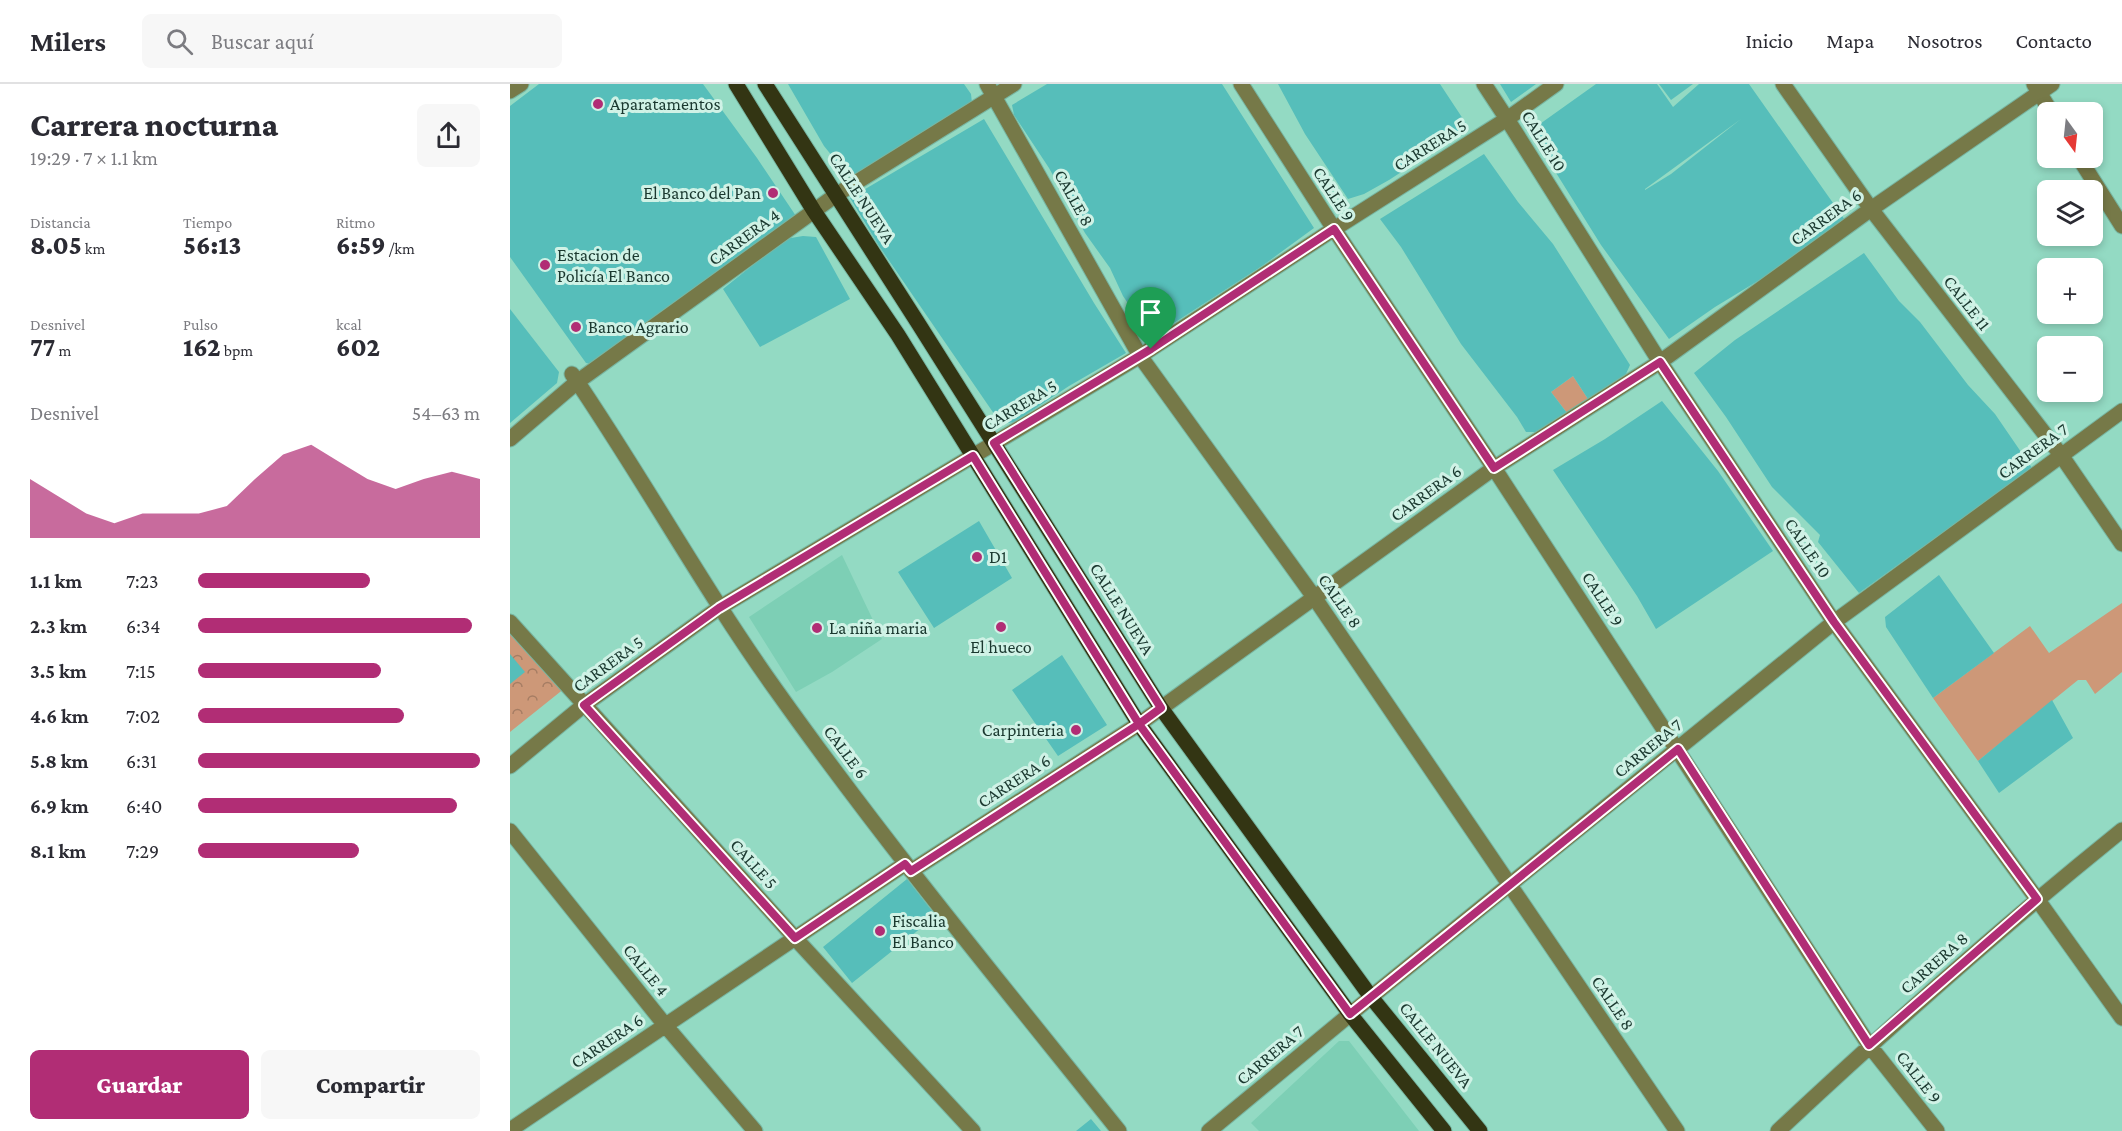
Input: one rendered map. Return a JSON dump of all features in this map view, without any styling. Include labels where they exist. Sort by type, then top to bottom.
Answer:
[{"type":"main road","points":[[736,84],[814,211],[898,335],[1139,724],[1350,1014],[1444,1131]]},
{"type":"main road","name":"CALLE NUEVA","points":[[765,84],[1161,708],[1371,997],[1480,1131]]},
{"type":"main road","points":[[898,335],[918,323]]},
{"type":"street","points":[[510,91],[520,84]]},
{"type":"street","name":"CARRERA 4","points":[[510,439],[575,378],[836,195],[991,90],[1014,84]]},
{"type":"street","name":"CALLE 9","points":[[1241,84],[1334,229],[1678,749],[1869,1045],[1937,1131]]},
{"type":"street","name":"CALLE 10","points":[[1484,84],[1660,362],[1834,622],[2122,1018]]},
{"type":"street","name":"CARRERA 5","points":[[510,766],[584,705],[719,608],[1140,356],[1556,84]]},
{"type":"street","name":"CALLE 11","points":[[1783,84],[1871,209],[2061,455],[2122,544]]},
{"type":"street","points":[[2042,87],[2048,102]]},
{"type":"street","name":"CARRERA 6","points":[[510,1130],[795,938],[1139,724],[1494,468],[1660,362],[2042,87]]},
{"type":"street","name":"CALLE 8","points":[[991,90],[1140,356],[1314,597],[1677,1131]]},
{"type":"street","points":[[2085,168],[2122,226]]},
{"type":"street","name":"CALLE 6","points":[[575,378],[719,608],[776,690],[908,868],[1119,1131]]},
{"type":"street","name":"CARRERA 7","points":[[1209,1131],[1834,622],[2122,411]]},
{"type":"street","name":"CALLE 5","points":[[510,622],[795,938],[973,1131]]},
{"type":"street","name":"CALLE 4","points":[[510,831],[665,1025],[755,1131]]},
{"type":"street","name":"CARRERA 8","points":[[1778,1131],[1869,1045],[2037,899],[2122,831]]},
{"type":"shaded area","name":"La niña maria","points":[[842,555],[882,639],[832,672],[796,692],[749,617]]},
{"type":"shaded area","points":[[1339,1041],[1349,1041],[1419,1131],[1259,1131],[1251,1123]]},
{"type":"green space","points":[[1573,376],[1588,399],[1567,413],[1551,392]]},
{"type":"green space","points":[[2122,603],[2122,672],[2095,694],[2086,680],[2078,680],[1978,761],[1933,698],[2030,626],[2049,653]]},
{"type":"green space","points":[[510,629],[565,688],[510,732]]},
{"type":"building","points":[[539,84],[703,84],[796,216],[591,364],[586,363],[510,257],[510,106]]},
{"type":"building","points":[[788,84],[964,84],[971,94],[972,103],[850,178],[824,146]]},
{"type":"building","points":[[1047,84],[1222,84],[1314,228],[1262,266],[1157,334],[1144,327],[1123,296],[1110,268],[1085,233],[1049,168],[1014,115],[1012,105]]},
{"type":"building","points":[[1278,84],[1440,84],[1469,128],[1389,180],[1364,194],[1348,199],[1305,134]]},
{"type":"building","points":[[1500,84],[1536,84],[1511,102]]},
{"type":"building","points":[[1596,84],[1657,84],[1673,107],[1699,84],[1749,84],[1845,220],[1771,273],[1715,307],[1669,339],[1601,245],[1530,131]],"holes":[[[1741,119],[1671,174],[1645,190]]]},
{"type":"building","points":[[1659,84],[1693,84],[1671,100]]},
{"type":"building","points":[[984,119],[1126,353],[1069,386],[1015,422],[1001,424],[879,246],[850,198]]},
{"type":"building","points":[[1484,154],[1518,202],[1553,244],[1630,365],[1625,376],[1588,399],[1573,376],[1551,392],[1567,413],[1537,432],[1526,432],[1461,344],[1401,247],[1380,219]]},
{"type":"building","points":[[803,236],[816,237],[850,299],[760,347],[723,289],[785,239]]},
{"type":"building","points":[[1864,253],[1899,301],[1920,322],[1968,385],[1995,414],[2032,468],[1859,593],[1818,542],[1820,535],[1772,487],[1694,373],[1735,340]]},
{"type":"building","points":[[510,309],[559,372],[557,383],[510,423]]},
{"type":"building","points":[[1662,401],[1718,471],[1773,551],[1656,629],[1637,596],[1553,470]]},
{"type":"building","points":[[979,521],[1012,578],[934,628],[898,572]]},
{"type":"building","points":[[1939,575],[1994,653],[1933,698],[1886,627],[1885,617]]},
{"type":"building","points":[[510,654],[525,672],[510,684]]},
{"type":"building","points":[[1062,655],[1107,725],[1058,756],[1012,690]]},
{"type":"building","points":[[2052,700],[2073,738],[1999,793],[1978,761]]},
{"type":"building","name":"Fiscalia El Banco","points":[[907,879],[936,916],[852,983],[823,947]]},
{"type":"building","points":[[1091,1119],[1101,1131],[1076,1131]]},
{"type":"place","name":"Aparatamentos","points":[[598,104]]},
{"type":"place","name":"El Banco del Pan","points":[[773,193]]},
{"type":"place","name":"Estacion de Policía El Banco","points":[[545,265]]},
{"type":"place","name":"Banco Agrario","points":[[576,327]]},
{"type":"place","name":"D1","points":[[977,557]]},
{"type":"place","name":"El hueco","points":[[1001,627]]},
{"type":"place","name":"La niña maria","points":[[817,628]]},
{"type":"place","name":"Carpinteria","points":[[1076,730]]},
{"type":"place","name":"Fiscalia El Banco","points":[[880,931]]},
{"type":"route","points":[[1151,349],[994,443],[1161,708],[1139,724],[911,871],[905,864],[795,938],[584,705],[719,608],[973,456],[1139,724],[1350,1014],[1678,749],[1869,1045],[2037,899],[1834,622],[1660,362],[1494,468],[1334,229],[1151,349]]}]
